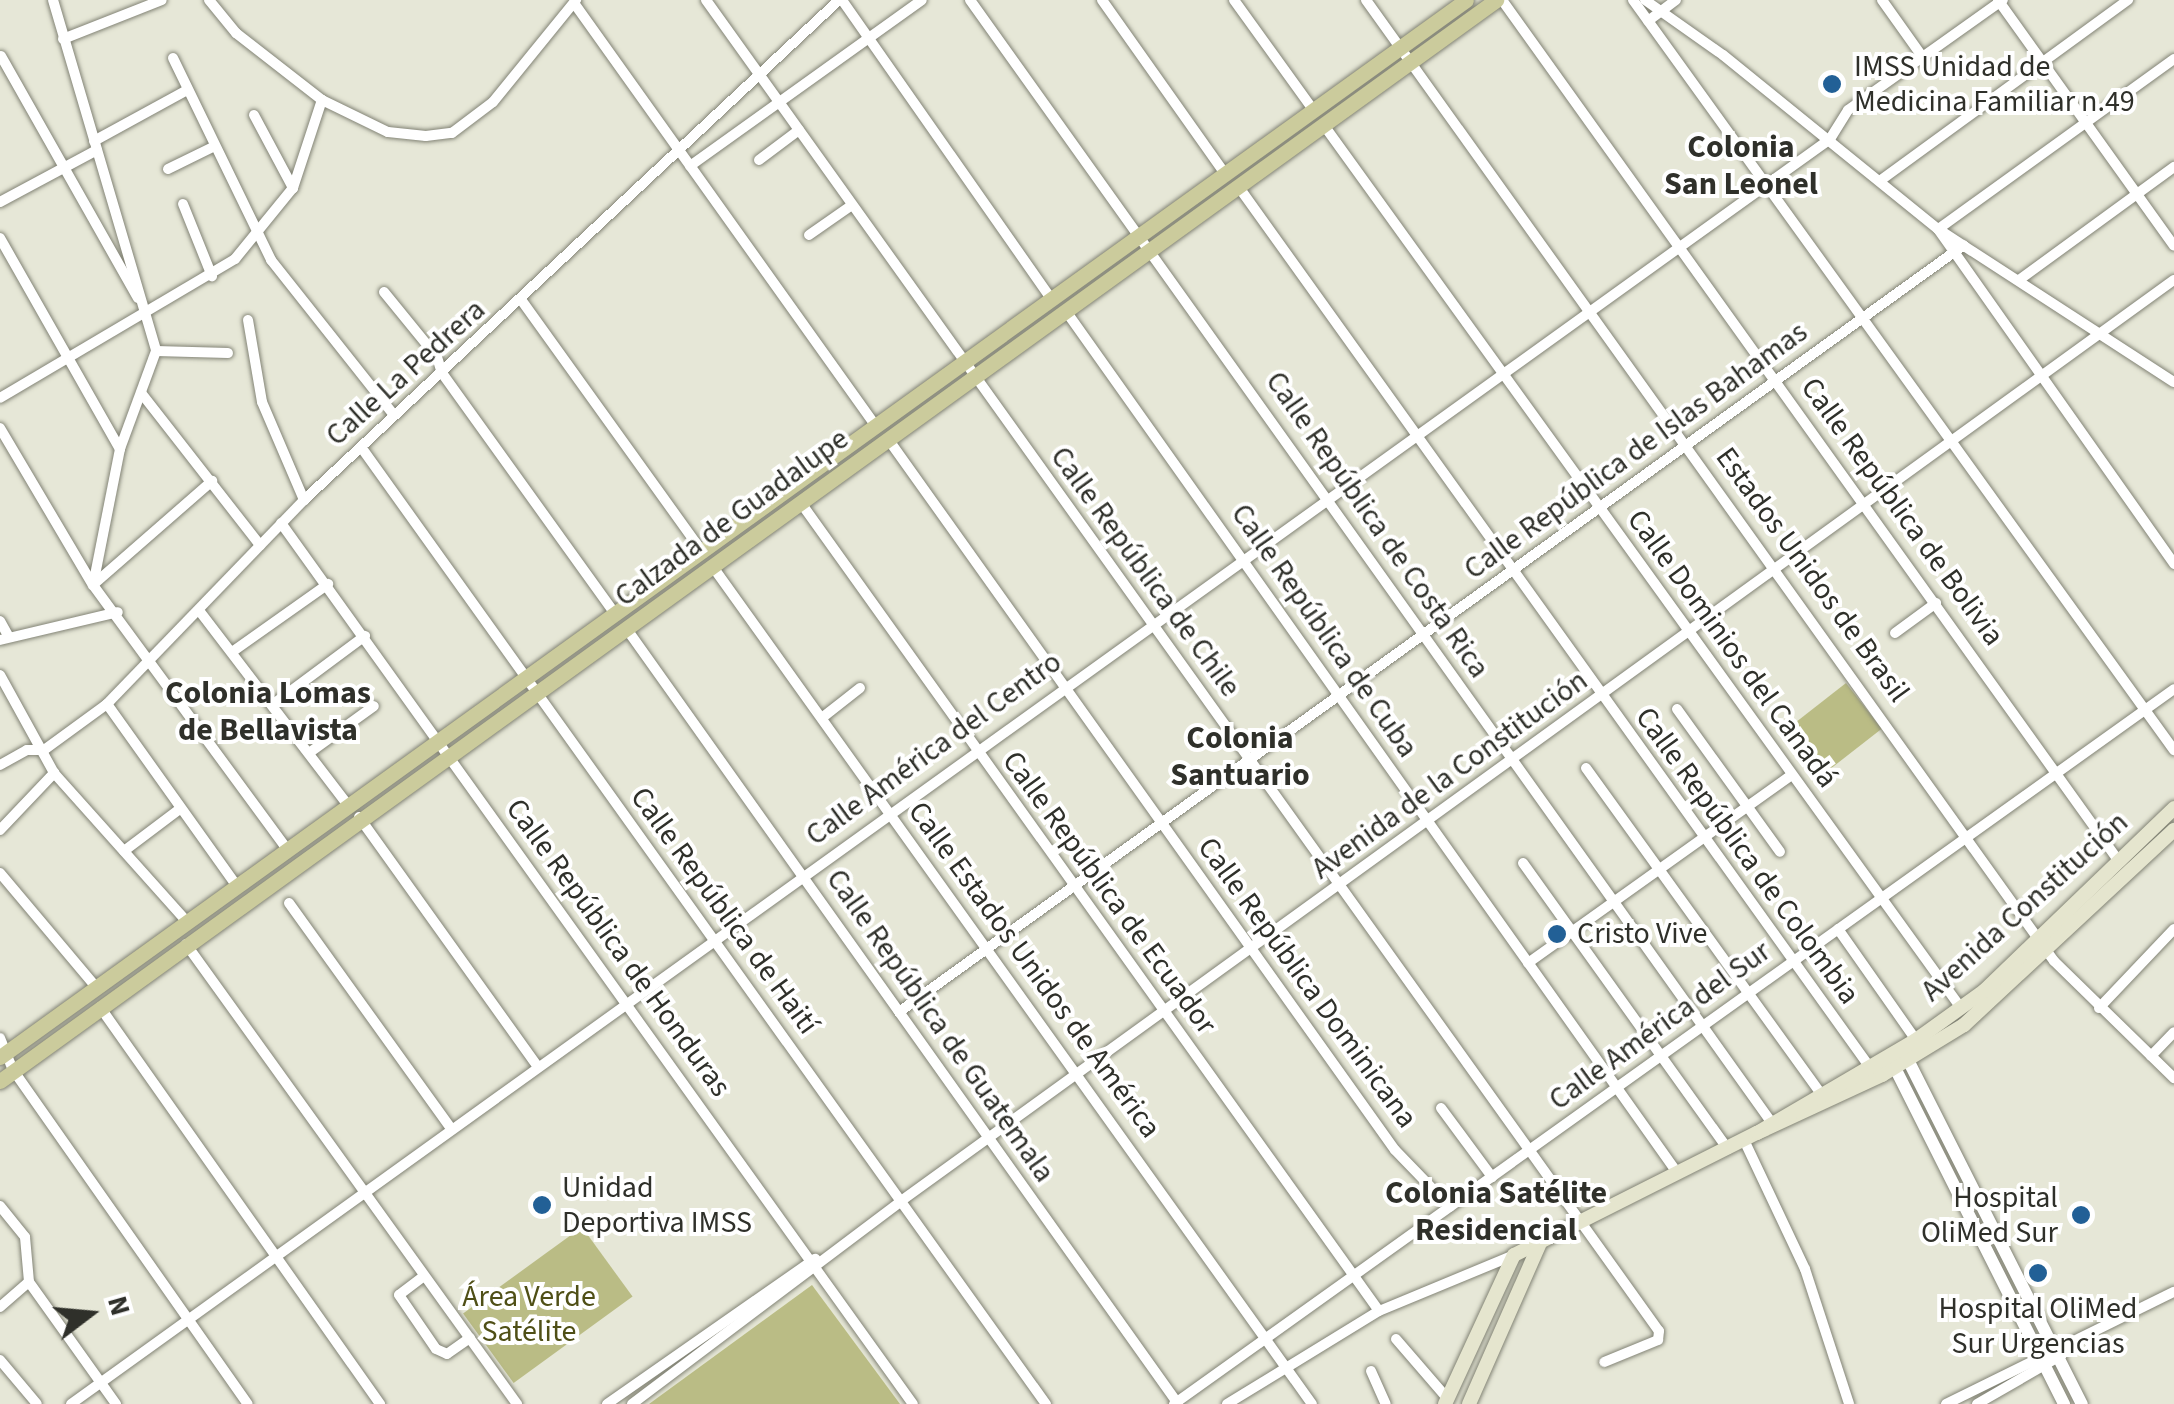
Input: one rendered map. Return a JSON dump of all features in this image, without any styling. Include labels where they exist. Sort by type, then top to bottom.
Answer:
[{"type":"main road","name":"Calzada de Guadalupe","points":[[0,1081],[186,944],[282,893],[359,817],[1068,314],[1318,117],[1399,47],[1466,0]]},
{"type":"main road","name":"Calzada de Guadalupe","points":[[1318,117],[1499,0]]},
{"type":"main road","name":"Calzada de Guadalupe","points":[[3,1048],[187,922],[1050,297],[1138,235],[1232,181]]},
{"type":"main road","name":"Avenida Constitución","points":[[1514,1255],[1773,1125],[1991,1004],[2118,860],[2174,808]]},
{"type":"main road","name":"Avenida Constitución","points":[[1773,1125],[1820,1092],[1870,1066],[1898,1058],[1916,1040],[2043,944],[2174,830]]},
{"type":"main road","points":[[1471,1399],[1541,1241]]},
{"type":"main road","points":[[1446,1401],[1514,1255]]},
{"type":"street","points":[[52,0],[156,351],[120,449],[93,585]]},
{"type":"street","points":[[63,39],[162,0]]},
{"type":"street","points":[[209,0],[236,33],[322,100],[388,132],[452,134],[492,102],[575,1],[874,426]]},
{"type":"street","name":"Calle República de Chile","points":[[706,0],[1660,1337],[1604,1362]]},
{"type":"street","points":[[841,0],[865,40],[1050,297]]},
{"type":"street","name":"Calle La Pedrera","points":[[0,766],[27,750],[44,750],[107,704],[200,613],[304,500],[522,302],[676,148],[841,0]]},
{"type":"street","points":[[690,166],[922,0]]},
{"type":"street","name":"Calle República de Costa Rica","points":[[970,0],[1773,1125]]},
{"type":"street","name":"Calle República de Colombia","points":[[1102,0],[1791,963],[1870,1066]]},
{"type":"street","name":"Calle Dominios del Canadá","points":[[1234,0],[1961,1008]]},
{"type":"street","name":"Estados Unidos de Brasil","points":[[1366,0],[2043,944],[2099,1008],[2174,1078]]},
{"type":"street","name":"Calle República de Bolivia","points":[[1499,0],[2118,860]]},
{"type":"street","points":[[1632,0],[2174,750]]},
{"type":"street","points":[[1645,0],[1664,9],[1830,139],[1959,248],[2019,280],[2174,382]]},
{"type":"street","points":[[1648,21],[1676,0]]},
{"type":"street","points":[[1882,0],[1924,59]]},
{"type":"street","points":[[1881,180],[2128,0]]},
{"type":"street","points":[[2000,1],[2174,246]]},
{"type":"street","name":"Calle América del Centro","points":[[71,1404],[449,1126],[1830,139],[1848,110],[2000,1]]},
{"type":"street","points":[[2,56],[60,170],[146,312]]},
{"type":"street","points":[[173,58],[271,260],[394,416]]},
{"type":"street","points":[[1938,229],[2174,60]]},
{"type":"street","points":[[0,202],[60,170],[186,90]]},
{"type":"street","points":[[0,398],[212,276],[293,188],[322,100]]},
{"type":"street","points":[[254,115],[293,188]]},
{"type":"street","points":[[759,160],[799,130]]},
{"type":"street","points":[[168,170],[216,146]]},
{"type":"street","points":[[2019,280],[2174,166]]},
{"type":"street","points":[[183,204],[212,276]]},
{"type":"street","points":[[809,235],[852,204]]},
{"type":"street","points":[[0,238],[120,449]]},
{"type":"street","points":[[1959,248],[2044,379],[2174,564]]},
{"type":"street","name":"Calle República de Islas Bahamas","points":[[899,1012],[1959,248]]},
{"type":"street","name":"Avenida de la Constitución","points":[[607,1404],[826,1257],[2104,336],[2174,280]]},
{"type":"street","points":[[384,292],[437,357],[442,373],[614,612]]},
{"type":"street","points":[[522,302],[701,550]]},
{"type":"street","name":"Calle República de Cuba","points":[[1068,314],[1678,1174]]},
{"type":"street","points":[[248,320],[262,402],[304,500]]},
{"type":"street","points":[[156,351],[228,353]]},
{"type":"street","points":[[142,394],[260,545]]},
{"type":"street","points":[[0,428],[93,585],[118,612],[286,848]]},
{"type":"street","name":"Calle República Dominicana","points":[[888,439],[1406,1165],[1450,1207]]},
{"type":"street","name":"Calle República de Haití","points":[[361,447],[1046,1404]]},
{"type":"street","points":[[93,585],[212,481]]},
{"type":"street","name":"Calle República de Ecuador","points":[[800,503],[1380,1312]]},
{"type":"street","name":"Calle República de Honduras","points":[[281,523],[913,1404]]},
{"type":"street","name":"Calle Estados Unidos de América","points":[[713,566],[990,947],[1312,1404]]},
{"type":"street","points":[[232,652],[328,584]]},
{"type":"street","points":[[1896,633],[1936,603]]},
{"type":"street","points":[[0,620],[5,638],[118,612]]},
{"type":"street","points":[[200,613],[346,804]]},
{"type":"street","name":"Calle República de Guatemala","points":[[626,628],[1176,1403]]},
{"type":"street","points":[[272,705],[365,636]]},
{"type":"street","points":[[0,675],[54,773],[187,922]]},
{"type":"street","points":[[823,716],[860,688]]},
{"type":"street","name":"Calle América del Sur","points":[[1176,1403],[2174,689]]},
{"type":"street","points":[[107,704],[236,885]]},
{"type":"street","points":[[308,753],[374,706]]},
{"type":"street","points":[[1677,709],[1780,852]]},
{"type":"street","points":[[1586,768],[1820,1092]]},
{"type":"street","points":[[0,830],[54,773]]},
{"type":"street","points":[[1528,963],[1792,775]]},
{"type":"street","points":[[124,851],[181,808]]},
{"type":"street","points":[[359,817],[536,1064]]},
{"type":"street","points":[[1524,863],[1728,1148]]},
{"type":"street","points":[[0,872],[96,987]]},
{"type":"street","points":[[282,893],[449,1126]]},
{"type":"street","points":[[1838,929],[1916,1040]]},
{"type":"street","points":[[2099,1008],[2174,930]]},
{"type":"street","points":[[186,944],[517,1404]]},
{"type":"street","points":[[100,1006],[380,1404]]},
{"type":"street","points":[[2151,1056],[2174,1032]]},
{"type":"street","points":[[3,1048],[13,1070],[248,1404]]},
{"type":"street","points":[[1898,1058],[2013,1269],[2052,1356],[2064,1404]]},
{"type":"street","points":[[1898,1058],[1999,1276],[2082,1404]]},
{"type":"street","points":[[1441,1108],[1492,1177]]},
{"type":"street","points":[[1750,1137],[1805,1269],[1849,1404]]},
{"type":"street","points":[[0,1206],[25,1237],[29,1282],[116,1404]]},
{"type":"street","name":"Avenida Constitución","points":[[1226,1404],[1380,1312],[1514,1255]]},
{"type":"street","name":"Avenida de la Constitución","points":[[632,1404],[814,1265]]},
{"type":"street","points":[[1999,1276],[2013,1269]]},
{"type":"street","points":[[424,1276],[400,1296],[436,1349],[446,1354],[470,1338]]},
{"type":"street","points":[[0,1307],[29,1282]]},
{"type":"street","points":[[1946,1404],[2052,1356],[2174,1292]]},
{"type":"street","points":[[1396,1339],[1446,1401]]},
{"type":"street","points":[[1977,1404],[2052,1356]]},
{"type":"street","points":[[0,1360],[37,1404]]},
{"type":"street","points":[[1371,1371],[1386,1404]]},
{"type":"street","points":[[1471,1399],[1486,1404]]},
{"type":"green space","points":[[1846,683],[1882,729],[1816,780],[1780,735]]},
{"type":"green space","name":"Área Verde Satélite","points":[[582,1227],[633,1297],[514,1383],[463,1313]]},
{"type":"green space","points":[[812,1285],[900,1404],[649,1404]]},
{"type":"place","name":"IMSS Unidad de Medicina Familiar n.49","points":[[1832,84]]},
{"type":"place","name":"Cristo Vive","points":[[1557,934]]},
{"type":"place","name":"Unidad Deportiva IMSS","points":[[542,1205]]},
{"type":"place","name":"Hospital OliMed Sur","points":[[2081,1215]]},
{"type":"place","name":"Hospital OliMed Sur Urgencias","points":[[2038,1273]]},
{"type":"district","name":"Colonia San Leonel","points":[[1741,166]]},
{"type":"district","name":"Colonia Lomas de Bellavista","points":[[268,712]]},
{"type":"district","name":"Colonia Santuario","points":[[1240,758]]},
{"type":"district","name":"Colonia Satélite Residencial","points":[[1496,1212]]}]
